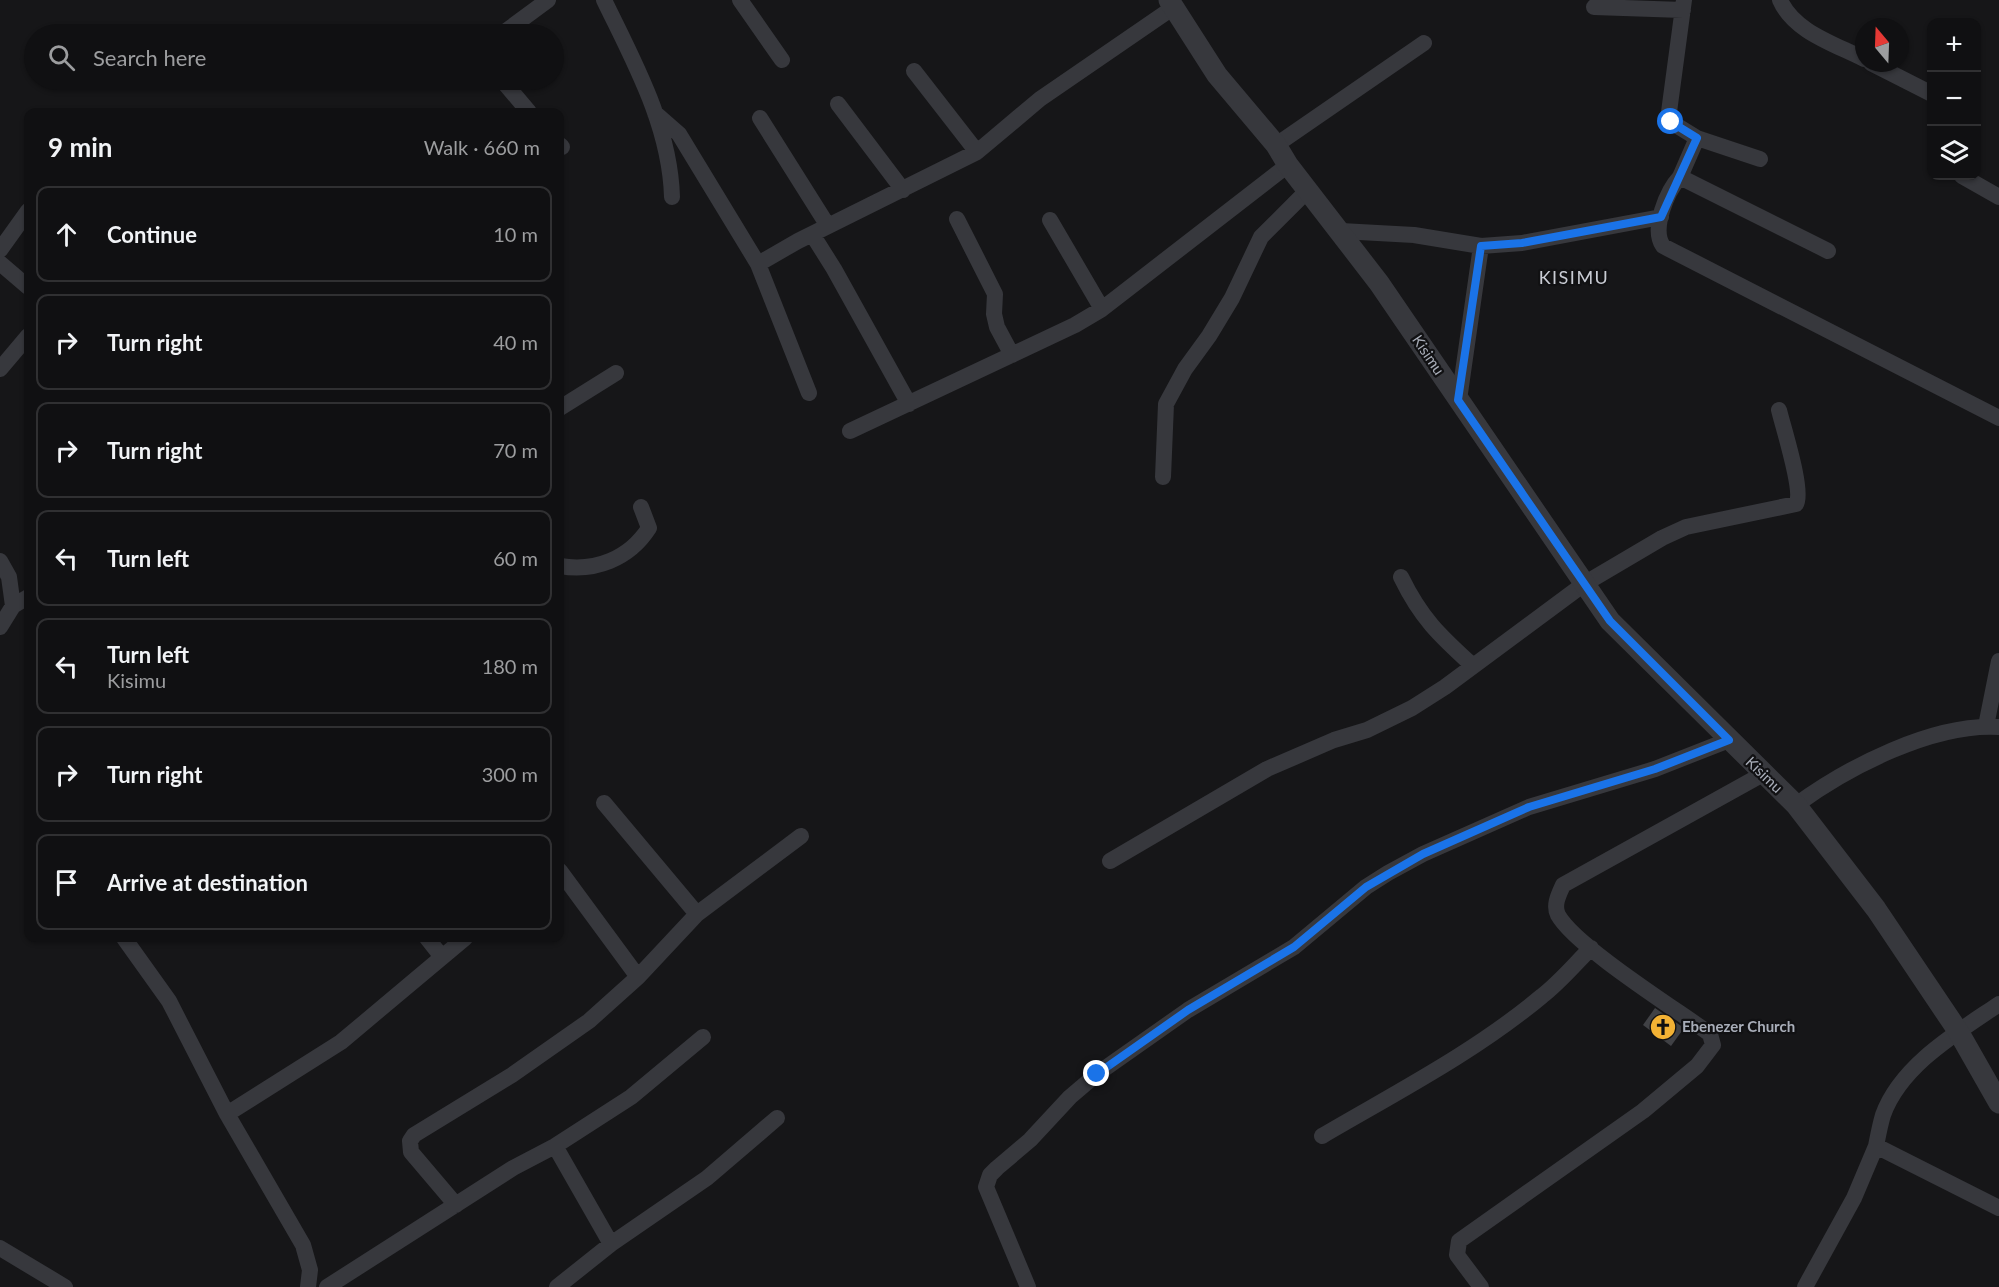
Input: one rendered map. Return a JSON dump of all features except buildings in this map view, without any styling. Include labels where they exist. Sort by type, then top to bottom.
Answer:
[{"type":"street","points":[[516,24],[548,0]]},
{"type":"street","points":[[604,0],[637,68],[655,113],[668,151],[672,197]]},
{"type":"street","points":[[740,0],[783,60]]},
{"type":"street","points":[[1780,0],[1788,15],[1799,25],[1855,54]]},
{"type":"street","points":[[758,264],[812,234],[977,152],[1040,99],[1171,3]]},
{"type":"street","name":"Kisimu","points":[[1171,3],[1217,75],[1276,145],[1288,165],[1341,231],[1610,621],[1796,805],[1876,909],[1958,1031],[1999,1103]]},
{"type":"street","points":[[1594,7],[1683,5],[1669,112],[1671,122],[1697,138],[1760,159]]},
{"type":"street","points":[[1276,145],[1424,43]]},
{"type":"street","points":[[914,71],[977,152]]},
{"type":"street","points":[[1889,72],[1927,91]]},
{"type":"street","points":[[510,90],[526,108]]},
{"type":"street","points":[[838,104],[903,190]]},
{"type":"street","points":[[655,113],[679,134],[758,264],[809,393]]},
{"type":"street","points":[[760,118],[828,226]]},
{"type":"street","points":[[1697,138],[1680,177],[1674,183],[1661,217],[1659,241],[1663,246],[1999,418]]},
{"type":"street","points":[[850,431],[1076,325],[1102,309],[1288,165]]},
{"type":"street","points":[[1680,177],[1828,251]]},
{"type":"street","points":[[1969,180],[1999,197]]},
{"type":"street","points":[[1163,477],[1166,404],[1185,369],[1232,298],[1261,237],[1308,190]]},
{"type":"street","points":[[0,250],[24,217]]},
{"type":"street","points":[[1341,231],[1414,235],[1481,246],[1522,243],[1661,217]]},
{"type":"street","points":[[957,219],[995,294],[994,314],[997,327],[1012,355]]},
{"type":"street","points":[[1050,220],[1102,309]]},
{"type":"street","points":[[812,234],[909,404]]},
{"type":"street","points":[[1458,400],[1481,246]]},
{"type":"street","points":[[0,263],[24,284]]},
{"type":"street","points":[[0,369],[24,341]]},
{"type":"street","points":[[564,406],[616,373]]},
{"type":"street","points":[[1110,861],[1267,769],[1334,740],[1392,719],[1445,687],[1584,584],[1662,538],[1686,526],[1790,507],[1798,502],[1779,410]]},
{"type":"street","points":[[564,567],[579,570],[613,561],[640,541],[649,528],[641,507]]},
{"type":"street","points":[[0,561],[9,578],[13,606]]},
{"type":"street","points":[[1401,577],[1416,607],[1436,633],[1472,665]]},
{"type":"street","points":[[0,627],[13,606],[24,599]]},
{"type":"street","points":[[1796,805],[1826,783],[1886,754],[1947,732],[1992,727],[1999,661]]},
{"type":"street","points":[[1028,1287],[986,1187],[990,1175],[1030,1140],[1070,1097],[1097,1074],[1188,1010],[1294,947],[1366,887],[1423,854],[1529,807],[1655,769],[1729,740]]},
{"type":"street","points":[[1481,1287],[1457,1255],[1459,1241],[1643,1112],[1697,1066],[1713,1045],[1710,1034],[1591,948],[1557,914],[1557,898],[1563,885],[1763,774]]},
{"type":"street","points":[[604,802],[697,914]]},
{"type":"street","points":[[456,1205],[411,1152],[410,1141],[414,1135],[522,1069],[589,1021],[638,977],[697,914],[801,836]]},
{"type":"street","points":[[564,876],[638,977]]},
{"type":"street","points":[[127,942],[169,1001],[227,1114],[303,1245],[310,1270],[308,1287]]},
{"type":"street","points":[[430,942],[442,957]]},
{"type":"street","points":[[227,1114],[341,1042],[460,942]]},
{"type":"street","points":[[1322,1136],[1445,1065],[1505,1025],[1544,995],[1591,948]]},
{"type":"street","points":[[1805,1287],[1854,1198],[1876,1146],[1884,1114],[1895,1092],[1921,1062],[1958,1031],[1999,1004]]},
{"type":"street","points":[[327,1287],[513,1168],[555,1146],[631,1098],[703,1037]]},
{"type":"street","points":[[557,1287],[611,1244],[707,1178],[777,1118]]},
{"type":"street","points":[[555,1146],[611,1244]]},
{"type":"street","points":[[1876,1146],[1999,1208]]},
{"type":"street","points":[[0,1248],[65,1287]]},
{"type":"place","name":"Ebenezer Church","points":[[1663,1027]]},
{"type":"district","name":"KISIMU","points":[[1574,278]]},
{"type":"route","points":[[1097,1074],[1188,1010],[1294,947],[1366,887],[1423,854],[1529,807],[1655,769],[1729,740],[1610,621],[1458,400],[1481,246],[1522,243],[1661,217],[1674,183],[1680,177],[1697,138],[1680,130],[1671,122]]}]
